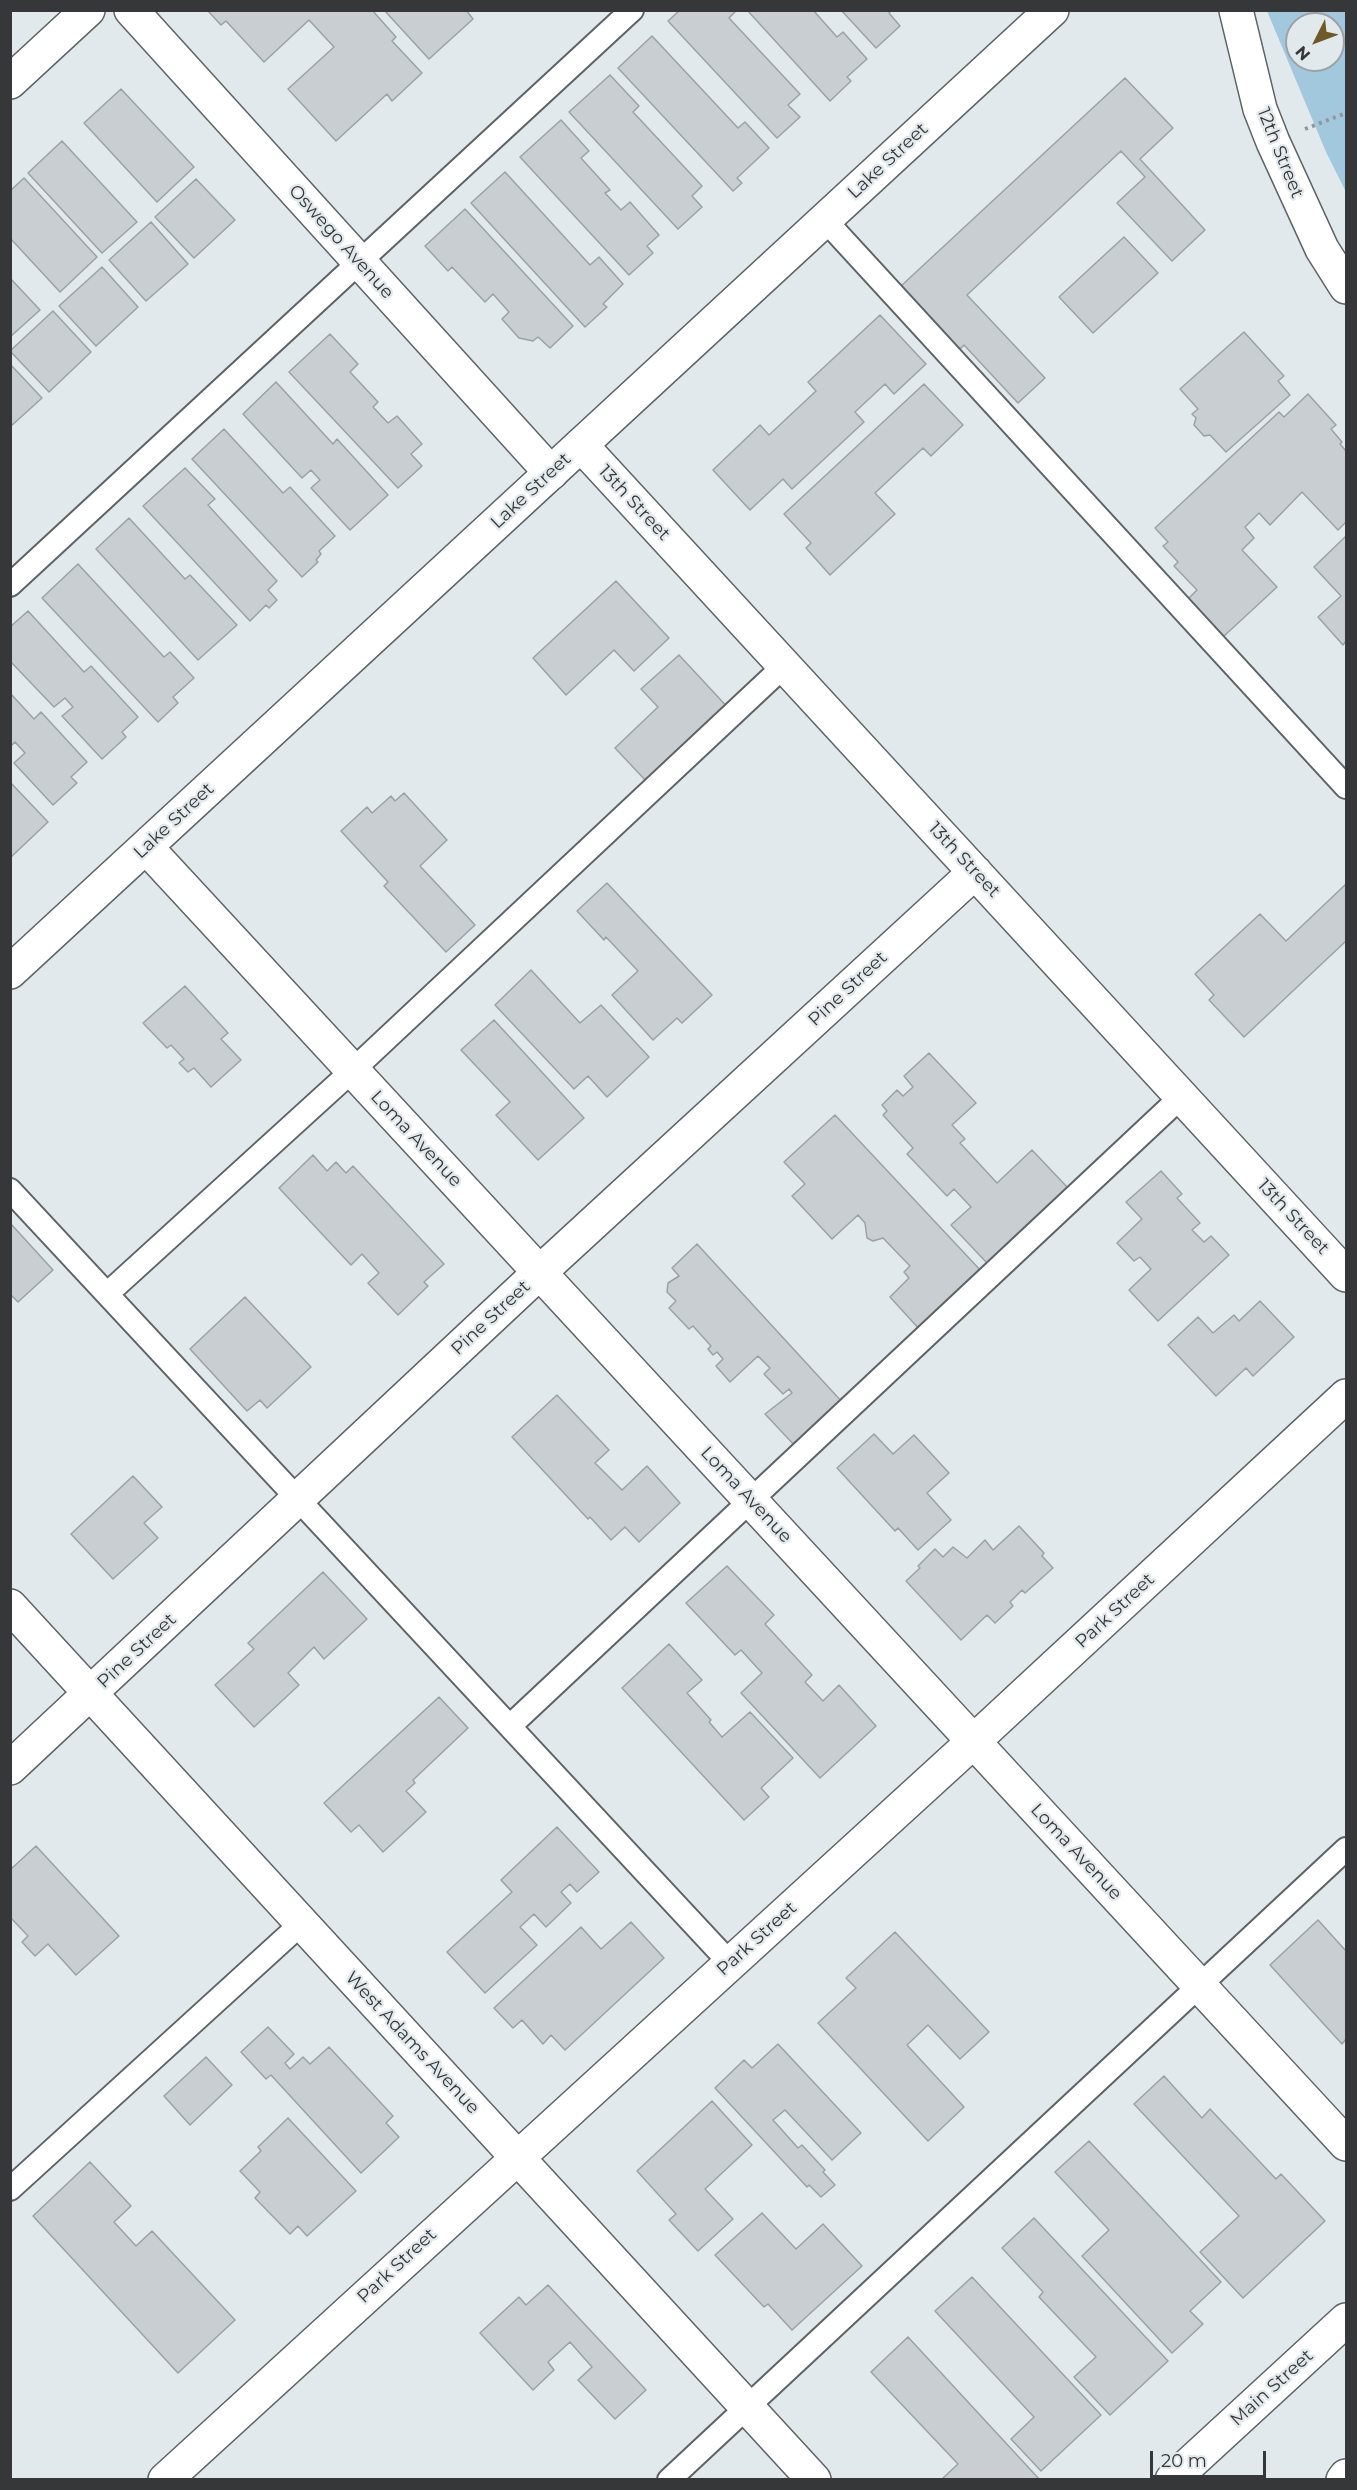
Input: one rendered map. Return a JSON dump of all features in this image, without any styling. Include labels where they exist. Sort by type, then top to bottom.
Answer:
[{"type":"street","points":[[10,81],[88,10]]},
{"type":"street","name":"Oswego Avenue","points":[[131,10],[551,473]]},
{"type":"street","name":"Lake Street","points":[[10,972],[1052,10]]},
{"type":"street","name":"12th Street","points":[[1236,10],[1260,109],[1273,142],[1322,249],[1347,287]]},
{"type":"street","name":"13th Street","points":[[581,445],[1347,1275]]},
{"type":"street","name":"Loma Avenue","points":[[146,847],[1347,2144]]},
{"type":"street","name":"Pine Street","points":[[10,1768],[540,1272],[975,872]]},
{"type":"street","name":"Park Street","points":[[165,2480],[974,1742],[1347,1396]]},
{"type":"street","name":"West Adams Avenue","points":[[10,1606],[814,2480]]},
{"type":"street","name":"Main Street","points":[[1172,2480],[1347,2320]]},
{"type":"street","points":[[1343,2480],[1347,2476]]},
{"type":"lane","points":[[10,585],[632,10]]},
{"type":"lane","points":[[825,220],[1347,787]]},
{"type":"lane","points":[[107,1294],[353,1070],[784,666]]},
{"type":"lane","points":[[510,1726],[1182,1096]]},
{"type":"lane","points":[[10,1190],[730,1964]]},
{"type":"lane","points":[[669,2480],[1347,1849]]},
{"type":"lane","points":[[10,2189],[302,1923]]},
{"type":"shaded area","points":[[1267,11],[1346,11],[1346,192],[1326,152],[1293,72],[1345,72],[1345,12],[1285,12],[1285,54]]},
{"type":"building","points":[[207,10],[372,10],[396,37],[392,41],[422,73],[392,101],[387,94],[336,141],[288,89],[334,47],[309,20],[264,62],[226,21],[221,25]]},
{"type":"building","points":[[384,10],[466,10],[473,19],[429,59]]},
{"type":"building","points":[[680,10],[734,10],[735,12],[729,18],[800,94],[788,105],[800,117],[777,138],[668,21]]},
{"type":"building","points":[[747,10],[813,10],[837,37],[843,32],[867,59],[847,77],[851,81],[830,101]]},
{"type":"building","points":[[841,10],[892,10],[889,13],[900,26],[876,48]]},
{"type":"building","points":[[652,36],[738,128],[745,122],[769,148],[737,178],[742,183],[733,191],[618,68]]},
{"type":"building","points":[[610,75],[639,106],[633,112],[702,186],[692,196],[702,207],[678,229],[569,112]]},
{"type":"building","points":[[1125,78],[1173,128],[1140,159],[1205,230],[1172,261],[1117,203],[1145,177],[1121,151],[967,295],[1045,378],[1018,403],[964,345],[960,349],[901,286]]},
{"type":"building","points":[[121,89],[194,167],[157,202],[84,123]]},
{"type":"building","points":[[561,120],[589,151],[581,158],[610,190],[605,193],[621,210],[630,202],[659,235],[647,246],[653,253],[629,275],[520,157]]},
{"type":"building","points":[[62,141],[137,222],[102,253],[28,173]]},
{"type":"building","points":[[505,172],[590,265],[599,257],[623,284],[603,304],[607,307],[585,327],[471,203]]},
{"type":"building","points":[[24,178],[97,257],[60,292],[10,238],[10,191]]},
{"type":"building","points":[[196,179],[235,220],[194,258],[155,217]]},
{"type":"building","points":[[465,209],[573,326],[550,348],[538,337],[533,341],[519,338],[502,319],[509,312],[493,294],[485,302],[452,267],[448,271],[425,246]]},
{"type":"building","points":[[151,222],[188,264],[146,301],[109,260]]},
{"type":"building","points":[[1124,237],[1158,273],[1093,333],[1059,297]]},
{"type":"building","points":[[102,267],[138,307],[96,346],[59,306]]},
{"type":"building","points":[[10,278],[40,310],[10,337]]},
{"type":"building","points":[[53,311],[91,352],[49,392],[10,351]]},
{"type":"building","points":[[880,315],[926,364],[894,394],[885,384],[855,412],[864,422],[792,489],[783,479],[750,510],[713,470],[760,425],[769,435],[816,391],[808,382]]},
{"type":"building","points":[[1244,332],[1284,376],[1278,381],[1290,395],[1226,452],[1210,435],[1204,436],[1194,425],[1196,418],[1192,414],[1198,409],[1180,389]]},
{"type":"building","points":[[330,334],[358,364],[350,372],[378,402],[373,407],[388,423],[397,416],[422,444],[411,454],[422,466],[398,488],[289,372]]},
{"type":"building","points":[[10,364],[42,398],[10,427]]},
{"type":"building","points":[[276,382],[333,444],[337,439],[388,495],[350,530],[311,488],[320,480],[311,470],[302,478],[243,414]]},
{"type":"building","points":[[924,384],[963,425],[931,456],[923,448],[875,493],[895,514],[830,575],[806,548],[811,543],[784,514]]},
{"type":"building","points":[[1308,394],[1336,425],[1331,429],[1346,451],[1346,522],[1338,530],[1302,492],[1270,525],[1259,513],[1245,527],[1254,538],[1242,550],[1277,587],[1223,637],[1188,599],[1197,590],[1174,566],[1178,562],[1163,546],[1168,542],[1155,528],[1279,412],[1284,417]]},
{"type":"building","points":[[224,429],[283,493],[290,487],[335,536],[319,551],[321,554],[316,560],[318,562],[302,577],[192,459]]},
{"type":"building","points":[[185,468],[215,499],[208,505],[277,581],[268,590],[277,600],[269,608],[266,605],[250,621],[143,506]]},
{"type":"building","points":[[129,518],[185,579],[190,575],[237,625],[198,660],[96,549]]},
{"type":"building","points":[[1346,536],[1346,641],[1343,645],[1318,617],[1341,596],[1314,567]]},
{"type":"building","points":[[78,564],[164,657],[170,652],[194,678],[173,697],[178,703],[158,722],[42,598]]},
{"type":"building","points":[[616,581],[669,638],[634,671],[614,650],[566,695],[533,658]]},
{"type":"building","points":[[28,611],[84,672],[91,666],[138,717],[122,732],[126,737],[102,759],[62,716],[73,707],[65,698],[54,707],[10,661],[10,627]]},
{"type":"building","points":[[679,655],[732,712],[648,783],[615,748],[658,707],[641,689]]},
{"type":"building","points":[[10,693],[34,719],[41,712],[87,762],[71,777],[77,783],[53,805],[14,763],[25,753],[15,742],[10,747]]},
{"type":"building","points":[[10,782],[48,822],[10,858]]},
{"type":"building","points":[[404,793],[447,840],[420,866],[475,925],[446,952],[384,886],[388,882],[341,831],[367,807],[372,813],[391,796],[395,801]]},
{"type":"building","points":[[607,883],[712,995],[682,1023],[677,1018],[653,1040],[612,995],[638,971],[577,911]]},
{"type":"building","points":[[1346,884],[1346,941],[1244,1037],[1209,1000],[1214,995],[1195,974],[1260,914],[1286,941]]},
{"type":"building","points":[[531,970],[580,1023],[601,1005],[649,1057],[607,1097],[588,1076],[574,1089],[495,1005]]},
{"type":"building","points":[[185,986],[228,1033],[221,1039],[241,1060],[211,1087],[194,1068],[188,1072],[179,1063],[184,1059],[171,1045],[167,1048],[143,1023]]},
{"type":"building","points":[[494,1020],[584,1118],[538,1160],[496,1115],[510,1102],[461,1050]]},
{"type":"building","points":[[929,1053],[976,1103],[952,1125],[965,1139],[960,1143],[997,1183],[1032,1150],[1068,1188],[987,1263],[951,1225],[971,1207],[954,1189],[947,1196],[907,1154],[913,1148],[883,1115],[887,1111],[882,1105],[897,1090],[903,1096],[913,1087],[904,1076]]},
{"type":"building","points":[[835,1115],[983,1273],[921,1331],[890,1297],[909,1278],[904,1272],[910,1266],[883,1238],[873,1241],[867,1238],[865,1223],[858,1215],[832,1239],[792,1196],[805,1184],[784,1162]]},
{"type":"building","points":[[313,1155],[327,1171],[336,1162],[346,1173],[353,1166],[444,1264],[424,1282],[428,1286],[398,1315],[368,1283],[379,1273],[362,1254],[351,1265],[279,1188]]},
{"type":"building","points":[[1161,1171],[1182,1194],[1177,1198],[1200,1223],[1192,1230],[1204,1242],[1211,1236],[1229,1255],[1158,1321],[1129,1290],[1151,1269],[1140,1257],[1134,1261],[1117,1243],[1142,1219],[1126,1202]]},
{"type":"building","points":[[11,1224],[53,1270],[18,1302],[10,1294]]},
{"type":"building","points":[[697,1244],[843,1403],[797,1448],[765,1414],[792,1393],[789,1389],[783,1394],[764,1374],[770,1368],[758,1356],[730,1382],[716,1366],[723,1359],[717,1352],[713,1355],[708,1349],[711,1346],[693,1326],[689,1329],[669,1308],[676,1301],[667,1292],[668,1283],[679,1276],[672,1268]]},
{"type":"building","points":[[245,1297],[311,1367],[267,1408],[260,1400],[247,1411],[190,1349]]},
{"type":"building","points":[[1260,1301],[1294,1337],[1253,1376],[1246,1368],[1216,1396],[1168,1345],[1198,1317],[1213,1333],[1234,1315],[1239,1321]]},
{"type":"building","points":[[557,1395],[609,1450],[595,1463],[622,1490],[647,1466],[680,1503],[639,1542],[625,1527],[611,1540],[590,1517],[588,1519],[512,1437]]},
{"type":"building","points":[[874,1434],[893,1454],[914,1435],[949,1473],[927,1493],[951,1520],[918,1550],[898,1528],[895,1531],[837,1468]]},
{"type":"building","points":[[133,1476],[162,1507],[144,1523],[158,1538],[113,1579],[71,1534]]},
{"type":"building","points":[[1019,1526],[1044,1553],[1042,1556],[1053,1568],[1025,1593],[1022,1590],[1010,1602],[1013,1606],[995,1623],[987,1615],[961,1640],[906,1581],[935,1549],[943,1557],[953,1547],[967,1558],[985,1540],[993,1550]]},
{"type":"building","points":[[727,1566],[774,1615],[765,1624],[812,1675],[805,1682],[823,1701],[839,1685],[876,1726],[820,1778],[741,1693],[762,1673],[741,1650],[735,1655],[686,1603]]},
{"type":"building","points":[[323,1572],[367,1619],[324,1659],[314,1647],[288,1673],[299,1685],[254,1727],[215,1685],[254,1649],[248,1643]]},
{"type":"building","points":[[669,1644],[702,1680],[687,1693],[711,1720],[709,1722],[722,1737],[750,1712],[793,1758],[761,1788],[769,1797],[744,1820],[622,1688]]},
{"type":"building","points":[[439,1697],[468,1728],[413,1780],[415,1783],[406,1791],[426,1812],[383,1852],[359,1825],[351,1832],[324,1803]]},
{"type":"building","points":[[557,1827],[599,1872],[577,1892],[570,1884],[561,1892],[571,1903],[546,1927],[534,1914],[520,1927],[537,1945],[485,1993],[447,1952],[512,1892],[501,1880]]},
{"type":"building","points":[[36,1846],[119,1936],[76,1975],[48,1944],[35,1956],[22,1942],[28,1936],[10,1917],[10,1870]]},
{"type":"building","points":[[1318,1920],[1346,1951],[1346,2039],[1342,2044],[1270,1965]]},
{"type":"building","points":[[631,1922],[664,1958],[565,2050],[551,2035],[543,2044],[522,2020],[513,2028],[494,2008],[581,1927],[601,1949]]},
{"type":"building","points":[[895,1932],[989,2032],[960,2059],[928,2025],[907,2045],[964,2107],[928,2141],[818,2023],[856,1988],[846,1978]]},
{"type":"building","points":[[268,2027],[294,2054],[285,2063],[290,2069],[303,2057],[310,2064],[329,2047],[393,2116],[386,2123],[399,2137],[361,2173],[271,2075],[266,2079],[241,2052]]},
{"type":"building","points":[[778,2044],[861,2133],[832,2160],[785,2110],[773,2120],[798,2148],[802,2145],[825,2170],[823,2172],[835,2185],[821,2197],[809,2185],[807,2187],[715,2088],[744,2060],[752,2068]]},
{"type":"building","points":[[206,2057],[232,2085],[190,2125],[164,2096]]},
{"type":"building","points":[[1164,2076],[1202,2118],[1210,2109],[1276,2179],[1281,2174],[1325,2221],[1243,2298],[1200,2252],[1239,2216],[1134,2104]]},
{"type":"building","points":[[712,2101],[752,2145],[705,2189],[733,2219],[698,2251],[669,2220],[676,2214],[637,2171]]},
{"type":"building","points":[[288,2118],[356,2191],[307,2236],[298,2226],[290,2234],[255,2198],[260,2192],[240,2171],[261,2151],[258,2147]]},
{"type":"building","points":[[1089,2141],[1221,2282],[1190,2311],[1203,2324],[1172,2353],[1082,2256],[1109,2230],[1055,2172]]},
{"type":"building","points":[[90,2162],[131,2206],[114,2222],[136,2246],[152,2231],[235,2320],[178,2373],[33,2216]]},
{"type":"building","points":[[762,2213],[796,2249],[823,2224],[862,2266],[792,2330],[768,2304],[764,2307],[715,2255]]},
{"type":"building","points":[[1034,2218],[1168,2361],[1110,2415],[1074,2377],[1096,2357],[1039,2297],[1043,2292],[1002,2248]]},
{"type":"building","points":[[972,2277],[1101,2415],[1041,2471],[1011,2439],[1034,2417],[935,2311]]},
{"type":"building","points":[[548,2285],[646,2390],[615,2419],[578,2380],[592,2367],[570,2342],[548,2362],[554,2370],[533,2390],[480,2333],[519,2297],[526,2305]]},
{"type":"building","points":[[908,2337],[1040,2480],[942,2479],[958,2464],[871,2372]]}]
